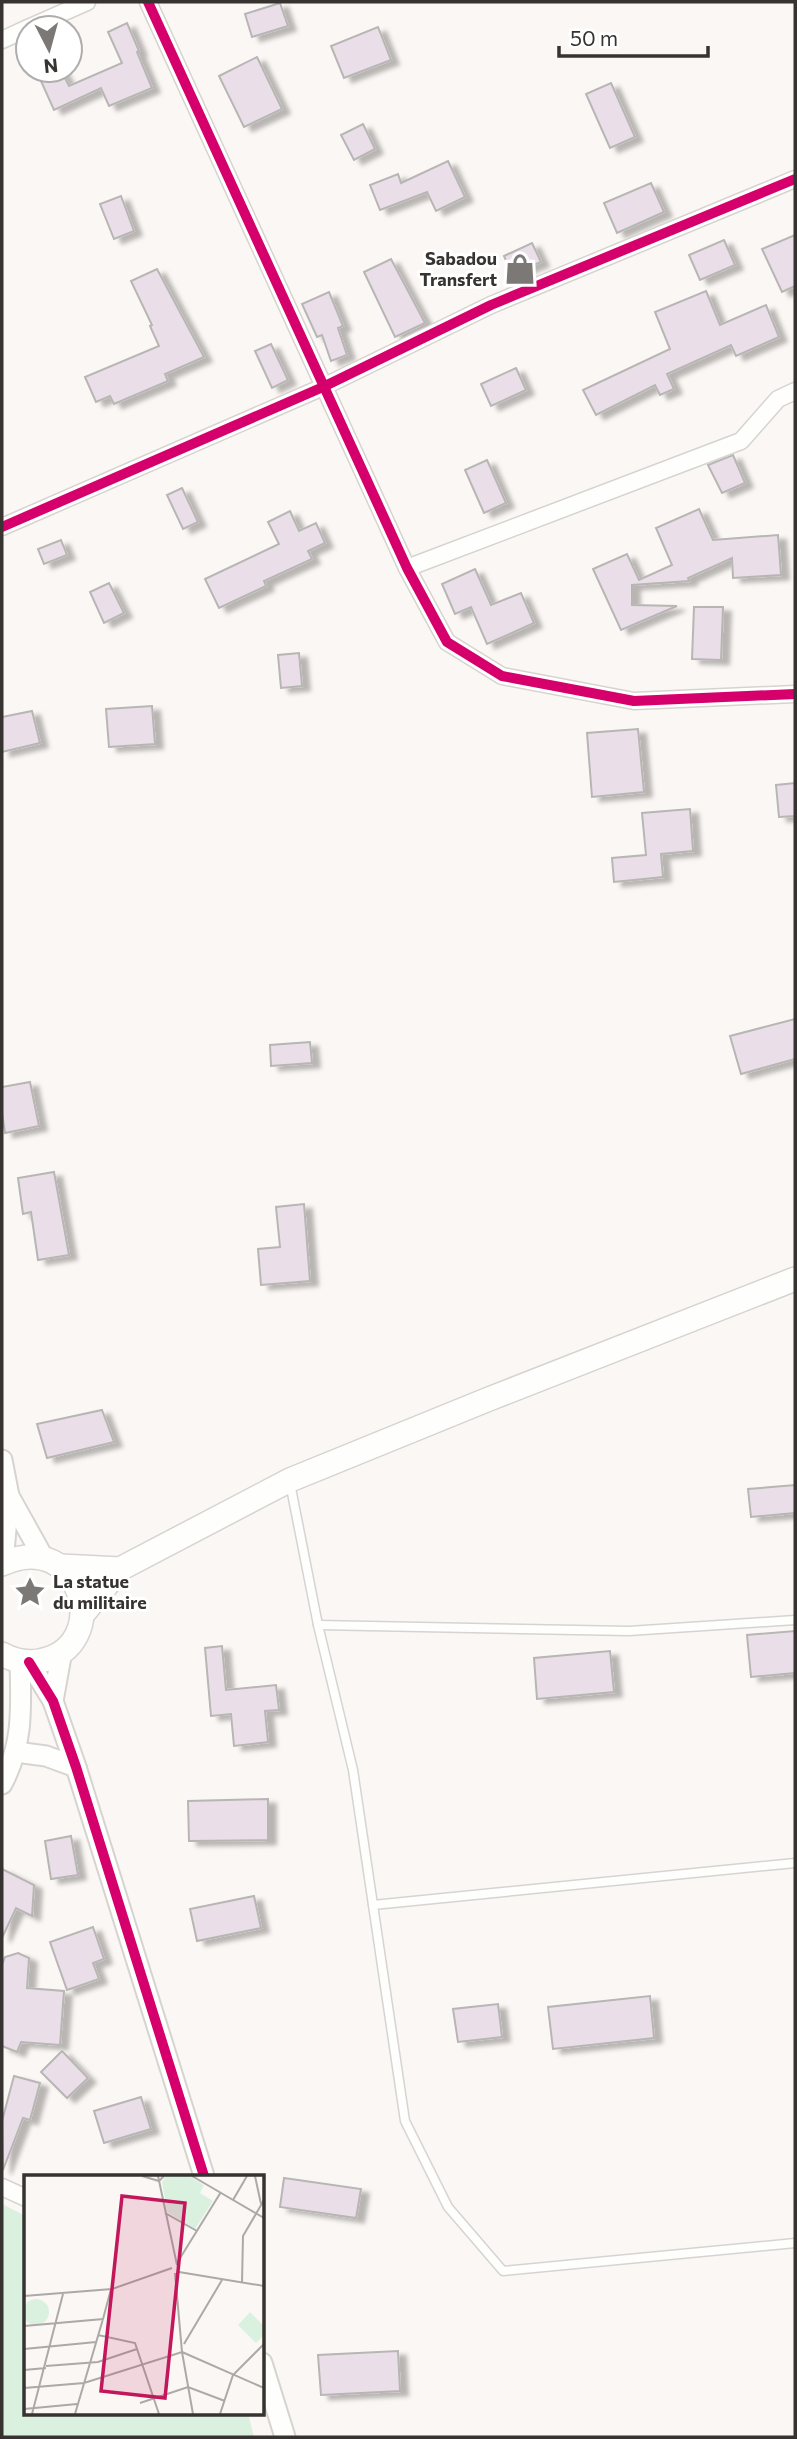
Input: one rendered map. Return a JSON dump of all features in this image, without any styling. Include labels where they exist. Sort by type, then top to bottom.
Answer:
[{"type":"main road","points":[[17,1659],[47,1659],[62,1651],[76,1635],[83,1614],[120,1569],[290,1480],[795,1279]]},
{"type":"main road","points":[[2,1563],[22,1556],[120,1569]]},
{"type":"main road","points":[[52,1562],[74,1579],[82,1596],[83,1614]]},
{"type":"street","points":[[60,14],[87,2]]},
{"type":"street","points":[[148,2],[407,568],[447,642],[502,676],[634,701],[795,694]]},
{"type":"street","points":[[2,527],[323,387],[491,305],[795,179]]},
{"type":"street","points":[[407,568],[741,441],[778,399],[795,391]]},
{"type":"street","points":[[2,1460],[9,1496],[2,1563]]},
{"type":"street","points":[[9,1496],[52,1562]]},
{"type":"street","points":[[53,1701],[62,1651]]},
{"type":"street","points":[[17,1659],[53,1701],[204,2175]]},
{"type":"street","points":[[2,1784],[16,1752],[21,1708],[17,1659]]},
{"type":"street","points":[[16,1752],[46,1756],[76,1767]]},
{"type":"street","points":[[2,2187],[24,2197]]},
{"type":"street","points":[[264,2369],[285,2437]]},
{"type":"lane","points":[[290,1480],[318,1625],[353,1770],[405,2121],[448,2207],[503,2271],[795,2243]]},
{"type":"lane","points":[[318,1625],[629,1631],[795,1620]]},
{"type":"lane","points":[[373,1905],[795,1863]]},
{"type":"green space","points":[[2,2204],[24,2215],[24,2414],[248,2414],[254,2437],[2,2437]]},
{"type":"building","points":[[280,3],[288,26],[252,37],[245,14]]},
{"type":"building","points":[[127,23],[152,88],[109,106],[101,88],[54,110],[42,84],[84,84],[84,79],[122,63],[108,32]]},
{"type":"building","points":[[378,27],[391,60],[344,78],[331,46]]},
{"type":"building","points":[[257,57],[282,109],[244,127],[219,76]]},
{"type":"building","points":[[611,83],[635,137],[610,148],[586,94]]},
{"type":"building","points":[[363,124],[375,149],[354,160],[341,135]]},
{"type":"building","points":[[448,161],[465,197],[436,211],[427,192],[380,210],[370,185],[398,174],[401,183]]},
{"type":"building","points":[[651,183],[664,212],[617,233],[604,203]]},
{"type":"building","points":[[121,196],[134,231],[114,239],[100,204]]},
{"type":"building","points":[[795,235],[795,286],[782,292],[762,249]]},
{"type":"building","points":[[724,240],[735,265],[700,280],[689,255]]},
{"type":"building","points":[[532,243],[541,262],[512,274],[504,256]]},
{"type":"building","points":[[391,259],[425,323],[395,337],[364,272]]},
{"type":"building","points":[[157,269],[204,357],[165,374],[168,381],[114,404],[110,396],[96,402],[85,377],[159,346],[131,281]]},
{"type":"building","points":[[706,291],[720,325],[766,305],[779,337],[736,356],[731,345],[667,374],[674,389],[660,395],[655,385],[596,415],[583,390],[670,349],[655,312]]},
{"type":"building","points":[[329,292],[343,326],[338,328],[347,355],[331,361],[322,335],[317,337],[302,304]]},
{"type":"building","points":[[271,344],[288,380],[272,388],[255,351]]},
{"type":"building","points":[[516,368],[526,390],[491,406],[481,384]]},
{"type":"building","points":[[733,455],[745,483],[722,493],[708,465]]},
{"type":"building","points":[[487,460],[506,503],[484,513],[465,470]]},
{"type":"building","points":[[182,488],[198,522],[183,529],[167,495]]},
{"type":"building","points":[[699,509],[713,540],[778,535],[781,575],[733,578],[732,558],[688,578],[689,581],[632,585],[632,605],[677,606],[621,630],[593,569],[627,554],[639,580],[672,565],[656,528]]},
{"type":"building","points":[[290,511],[299,531],[316,523],[325,543],[308,551],[312,559],[264,581],[266,586],[219,608],[205,579],[279,544],[268,522]]},
{"type":"building","points":[[61,540],[67,555],[44,564],[38,549]]},
{"type":"building","points":[[475,569],[491,605],[521,593],[534,623],[487,644],[471,607],[455,614],[442,584]]},
{"type":"building","points":[[109,583],[124,613],[104,623],[90,592]]},
{"type":"building","points":[[694,607],[723,607],[721,660],[692,659]]},
{"type":"building","points":[[299,653],[302,686],[281,688],[278,655]]},
{"type":"building","points":[[152,706],[155,744],[109,747],[106,709]]},
{"type":"building","points":[[32,711],[40,743],[2,752],[2,717]]},
{"type":"building","points":[[638,729],[644,792],[592,797],[587,733]]},
{"type":"building","points":[[795,783],[795,816],[779,817],[776,785]]},
{"type":"building","points":[[690,809],[693,851],[661,854],[663,877],[614,882],[612,858],[646,855],[642,813]]},
{"type":"building","points":[[795,1019],[795,1059],[741,1074],[730,1036]]},
{"type":"building","points":[[310,1042],[312,1063],[271,1066],[270,1045]]},
{"type":"building","points":[[30,1082],[39,1126],[5,1133],[2,1087]]},
{"type":"building","points":[[54,1172],[69,1255],[38,1260],[31,1212],[23,1214],[18,1178]]},
{"type":"building","points":[[304,1204],[310,1281],[261,1285],[258,1249],[280,1247],[276,1207]]},
{"type":"building","points":[[102,1410],[114,1442],[47,1458],[37,1424]]},
{"type":"building","points":[[795,1485],[795,1513],[751,1517],[748,1489]]},
{"type":"building","points":[[795,1631],[795,1673],[751,1677],[747,1635]]},
{"type":"building","points":[[222,1646],[226,1690],[276,1685],[279,1710],[265,1711],[268,1742],[234,1746],[231,1714],[211,1716],[205,1648]]},
{"type":"building","points":[[610,1651],[614,1692],[537,1699],[534,1658]]},
{"type":"building","points":[[268,1799],[268,1840],[189,1841],[188,1801]]},
{"type":"building","points":[[71,1836],[78,1875],[51,1879],[45,1841]]},
{"type":"building","points":[[2,1869],[34,1885],[32,1916],[16,1908],[2,1938]]},
{"type":"building","points":[[254,1896],[261,1928],[197,1941],[190,1909]]},
{"type":"building","points":[[93,1927],[104,1959],[93,1963],[99,1979],[67,1990],[50,1942]]},
{"type":"building","points":[[18,1953],[29,1958],[27,1988],[64,1991],[60,2045],[21,2042],[17,2052],[2,2046],[2,1965],[5,1957]]},
{"type":"building","points":[[650,1996],[654,2038],[553,2049],[548,2007]]},
{"type":"building","points":[[498,2004],[502,2037],[458,2042],[453,2009]]},
{"type":"building","points":[[62,2051],[88,2078],[67,2098],[41,2072]]},
{"type":"building","points":[[14,2076],[40,2083],[30,2120],[23,2118],[3,2170],[2,2121]]},
{"type":"building","points":[[141,2097],[151,2129],[104,2143],[94,2111]]},
{"type":"building","points":[[284,2178],[361,2189],[356,2218],[280,2207]]},
{"type":"building","points":[[398,2351],[400,2391],[321,2395],[318,2355]]},
{"type":"cycle path","points":[[148,2],[407,568],[447,642],[502,676],[634,701],[795,694]]},
{"type":"cycle path","points":[[2,527],[323,387],[491,305],[795,179]]},
{"type":"cycle path","points":[[29,1662],[53,1701],[76,1767],[204,2175]]},
{"type":"place","name":"Sabadou Transfert","points":[[520,269]]},
{"type":"place","name":"La statue du militaire","points":[[30,1592]]}]
